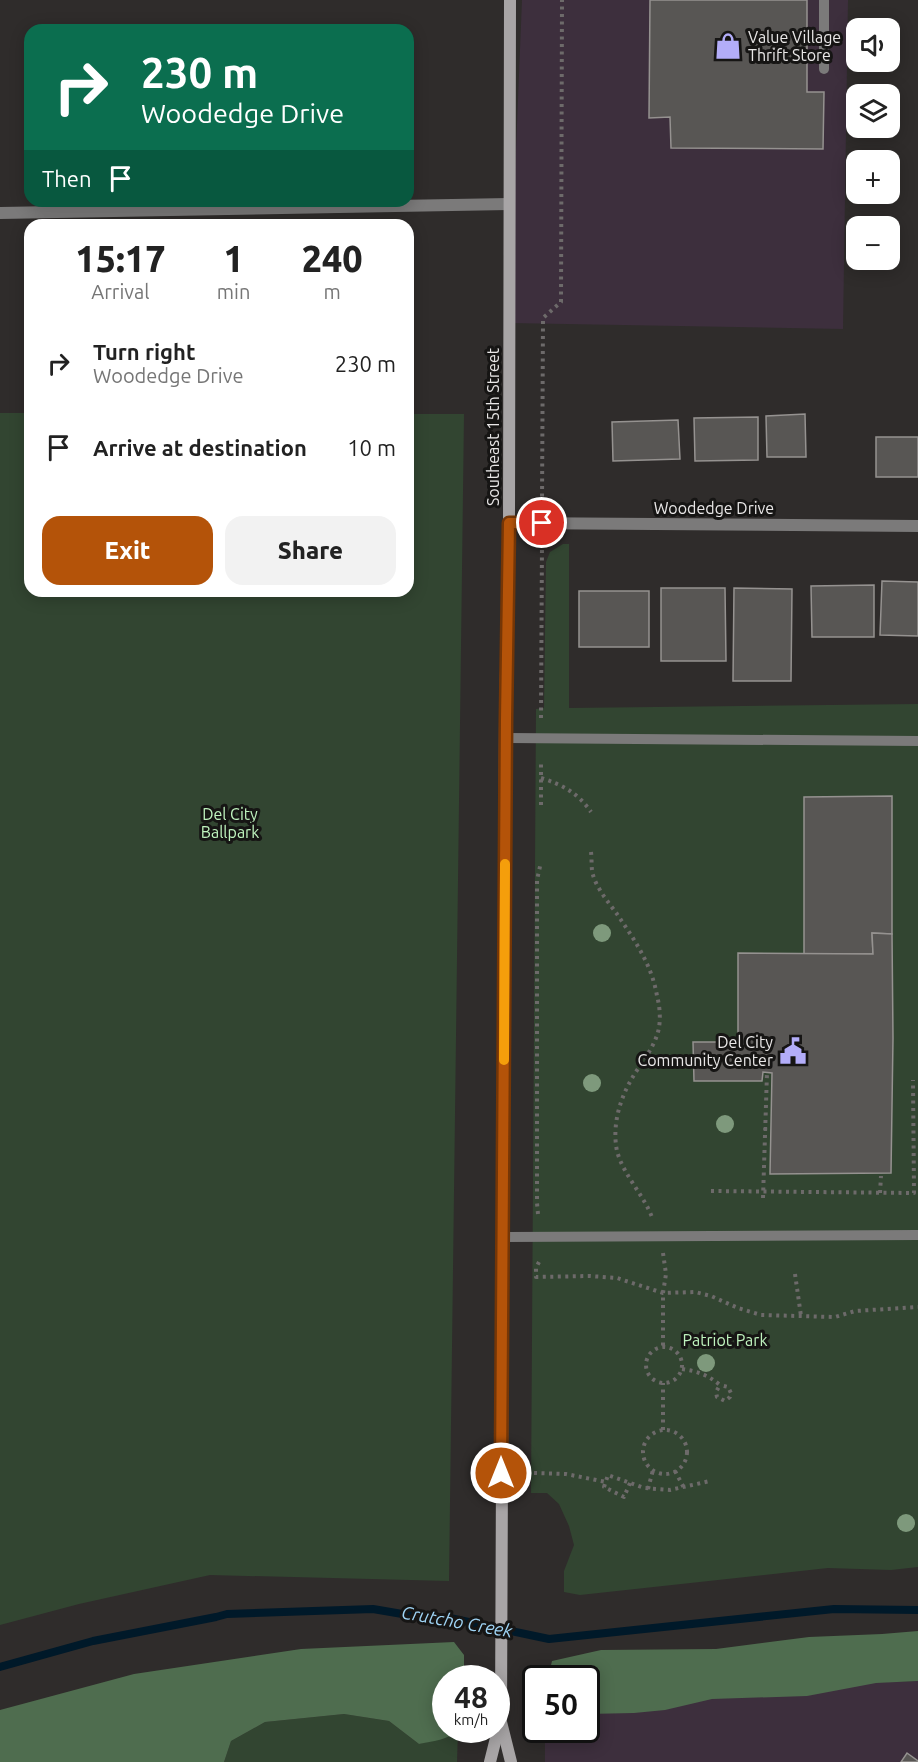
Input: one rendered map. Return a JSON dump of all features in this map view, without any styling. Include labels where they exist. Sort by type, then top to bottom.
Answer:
[{"type":"main road","name":"Southeast 15th Street","points":[[501,1665],[509,523],[510,0]]},
{"type":"main road","name":"Southeast 15th Street","points":[[490,1762],[495,1743]]},
{"type":"main road","name":"Southeast 15th Street","points":[[507,1743],[511,1762]]},
{"type":"street","points":[[414,206],[509,204]]},
{"type":"street","points":[[0,213],[339,207]]},
{"type":"street","name":"Woodedge Drive","points":[[509,523],[918,526]]},
{"type":"lane","points":[[824,0],[824,69]]},
{"type":"lane","points":[[506,738],[918,741]]},
{"type":"lane","points":[[503,1238],[918,1235]]},
{"type":"path","points":[[541,718],[543,318],[561,302],[562,0]]},
{"type":"path","points":[[541,805],[542,764]]},
{"type":"path","points":[[541,778],[562,785],[584,802],[591,812]]},
{"type":"path","points":[[591,852],[593,875],[603,895],[635,940],[649,968],[657,993],[660,1011],[658,1032],[649,1052],[630,1081],[618,1111],[615,1136],[617,1152],[654,1221]]},
{"type":"path","points":[[538,1214],[537,880],[541,862]]},
{"type":"path","points":[[763,1195],[767,1073]]},
{"type":"path","points":[[711,1191],[763,1195],[914,1193],[913,1080]]},
{"type":"path","points":[[764,1129],[771,1129]]},
{"type":"path","points":[[880,1193],[881,1176]]},
{"type":"path","points":[[663,1252],[666,1274],[663,1293],[663,1346]]},
{"type":"path","points":[[539,1262],[536,1277],[616,1278],[663,1293],[695,1292],[711,1296],[760,1315],[835,1317],[855,1311],[918,1307]]},
{"type":"path","points":[[795,1274],[801,1316]]},
{"type":"path","points":[[663,1346],[670,1347],[679,1354],[682,1360],[679,1376],[663,1383],[652,1379],[646,1368],[646,1362],[652,1351],[663,1346]]},
{"type":"path","points":[[682,1369],[704,1374],[730,1389],[730,1396],[724,1401],[717,1397],[716,1392],[720,1385]]},
{"type":"path","points":[[663,1383],[663,1430]]},
{"type":"path","points":[[663,1430],[674,1432],[680,1436],[686,1448],[684,1462],[675,1470],[666,1473],[653,1470],[644,1459],[644,1444],[653,1433],[663,1430]]},
{"type":"path","points":[[648,1489],[649,1478],[653,1470]]},
{"type":"path","points":[[675,1470],[684,1488]]},
{"type":"path","points":[[534,1473],[566,1474],[606,1482]]},
{"type":"path","points":[[630,1483],[624,1497],[603,1487],[608,1475],[648,1489],[670,1490],[710,1481]]},
{"type":"shaded area","points":[[522,0],[848,0],[843,329],[509,323]]},
{"type":"shaded area","points":[[918,1681],[918,1762],[545,1762],[545,1743],[600,1743],[600,1692]]},
{"type":"green space","name":"Del City Ballpark","points":[[0,413],[24,413],[24,597],[414,597],[414,414],[464,414],[449,1581],[210,1575],[79,1604],[0,1625]]},
{"type":"green space","name":"Patriot Park","points":[[563,544],[569,544],[569,708],[918,704],[918,1567],[891,1570],[828,1568],[580,1595],[564,1592],[564,1571],[574,1545],[569,1526],[559,1504],[547,1493],[531,1493],[536,709],[544,708],[546,562],[550,552]]},
{"type":"green space","points":[[918,1631],[918,1681],[876,1683],[807,1696],[712,1699],[665,1710],[600,1714],[600,1665],[551,1665],[552,1661],[601,1650],[716,1649],[809,1637]]},
{"type":"green space","points":[[454,1642],[464,1655],[464,1665],[432,1665],[432,1742],[419,1744],[389,1721],[344,1714],[265,1722],[231,1741],[224,1762],[0,1762],[0,1710],[134,1674],[301,1649]]},
{"type":"green space","points":[[344,1714],[389,1721],[419,1744],[432,1740],[432,1743],[458,1743],[457,1762],[224,1762],[231,1741],[265,1722]]},
{"type":"building","name":"Value Village Thrift Store","points":[[650,0],[807,0],[807,92],[824,92],[823,149],[671,148],[670,117],[649,118]]},
{"type":"building","points":[[805,414],[806,457],[767,457],[766,416]]},
{"type":"building","points":[[758,417],[758,460],[695,461],[694,418]]},
{"type":"building","points":[[678,420],[680,459],[613,461],[612,422]]},
{"type":"building","points":[[876,437],[918,437],[918,477],[876,477]]},
{"type":"building","points":[[882,581],[918,582],[918,636],[880,635]]},
{"type":"building","points":[[874,585],[874,637],[812,637],[811,586]]},
{"type":"building","points":[[661,588],[725,588],[726,661],[661,661]]},
{"type":"building","points":[[734,588],[792,589],[791,681],[733,681]]},
{"type":"building","points":[[579,591],[649,591],[649,647],[579,647]]},
{"type":"building","points":[[892,796],[892,934],[872,933],[873,954],[804,954],[804,797]]},
{"type":"building","name":"Del City Community Center","points":[[872,933],[892,934],[891,1173],[770,1174],[772,1073],[763,1072],[762,1081],[694,1081],[693,1042],[738,1042],[738,953],[873,954]]},
{"type":"building","points":[[907,1753],[918,1761],[918,1762],[901,1762]]},
{"type":"waterway","name":"Crutcho Creek","points":[[0,1667],[93,1641],[227,1614],[373,1609],[414,1616],[450,1618],[549,1639],[834,1609],[918,1610]]},
{"type":"slow traffic","points":[[504,1060],[505,864]]},
{"type":"place","name":"Value Village Thrift Store","points":[[728,46]]},
{"type":"place","name":"Del City Community Center","points":[[793,1051]]},
{"type":"route","points":[[501,1473],[509,523],[542,523]]}]
